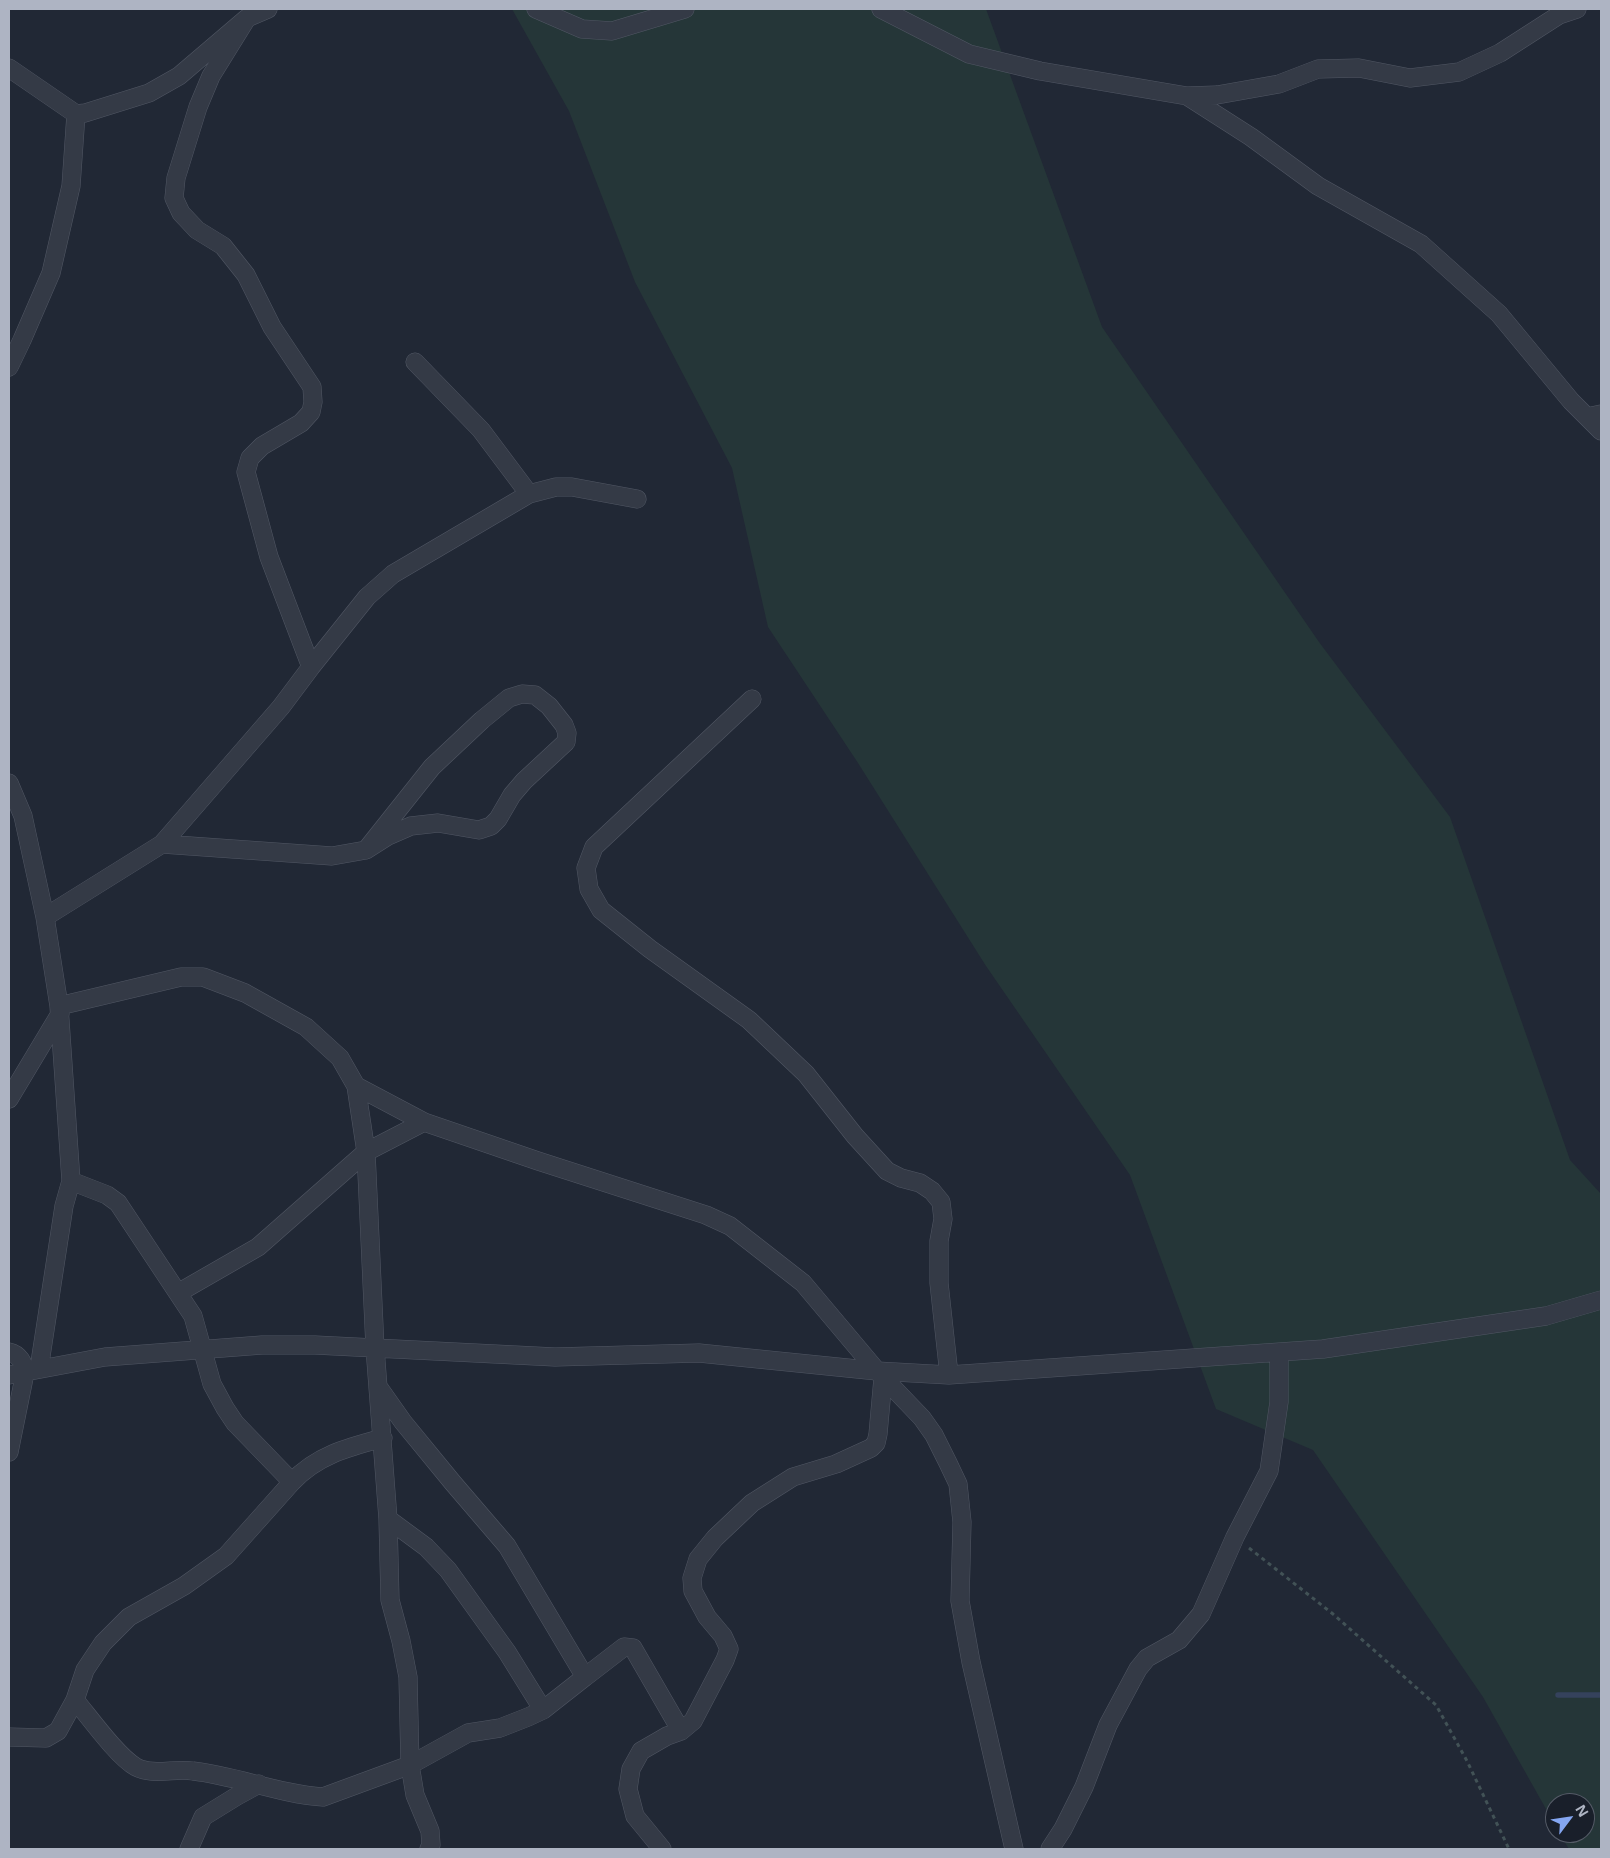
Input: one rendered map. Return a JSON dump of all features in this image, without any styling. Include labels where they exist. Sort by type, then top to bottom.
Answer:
[{"type":"street","points":[[9,68],[76,114],[98,110],[150,93],[179,76],[247,18],[268,9]]},
{"type":"street","points":[[536,9],[582,29],[612,31],[685,9]]},
{"type":"street","points":[[881,9],[969,54],[1040,71],[1187,96],[1217,95],[1279,84],[1318,69],[1359,68],[1410,78],[1459,72],[1500,53],[1559,15],[1577,9]]},
{"type":"street","points":[[247,18],[211,76],[198,107],[176,178],[174,198],[181,213],[197,230],[223,246],[246,275],[272,327],[312,387],[313,402],[311,412],[301,423],[262,446],[250,458],[246,472],[269,557],[311,667]]},
{"type":"street","points":[[1187,96],[1251,137],[1318,186],[1421,244],[1499,314],[1571,401],[1594,415],[1601,431]]},
{"type":"street","points":[[9,368],[51,272],[71,186],[76,114]]},
{"type":"street","points":[[415,362],[482,430],[528,494]]},
{"type":"street","points":[[45,917],[162,844],[281,708],[367,597],[393,574],[528,494],[556,487],[572,487],[637,498]]},
{"type":"street","points":[[162,844],[332,856],[366,850],[388,836],[411,826],[438,823],[479,830],[491,826],[498,819],[524,781],[566,742],[567,733],[564,725],[549,706],[535,695],[522,694],[508,698],[432,767],[366,850]]},
{"type":"street","points":[[752,699],[594,847],[586,868],[588,889],[601,910],[650,949],[750,1020],[806,1074],[856,1136],[888,1171],[901,1178],[920,1183],[932,1191],[941,1202],[943,1219],[939,1241],[939,1283],[949,1375]]},
{"type":"street","points":[[9,782],[45,917],[60,1010],[71,1181],[24,1372],[9,1452]]},
{"type":"street","points":[[9,1099],[60,1010],[181,977],[203,976],[245,993],[306,1027],[340,1058],[356,1086],[366,1152],[375,1348],[388,1519],[390,1600],[408,1677],[410,1765],[415,1795],[430,1831],[433,1848]]},
{"type":"street","points":[[356,1086],[424,1122],[706,1215],[730,1226],[803,1283],[880,1374],[922,1418],[934,1435],[958,1484],[962,1522],[960,1601],[971,1662],[1014,1849]]},
{"type":"street","points":[[178,1293],[258,1247],[366,1152],[424,1122]]},
{"type":"street","points":[[71,1181],[108,1195],[118,1203],[193,1316],[212,1384],[225,1408],[235,1423],[292,1482]]},
{"type":"street","points":[[24,1372],[105,1357],[262,1345],[315,1345],[555,1357],[699,1353],[880,1374],[949,1375],[1324,1349],[1476,1328],[1546,1316],[1601,1300]]},
{"type":"street","points":[[9,1352],[14,1353],[20,1358],[24,1366],[24,1372]]},
{"type":"street","points":[[1050,1849],[1084,1787],[1108,1724],[1138,1669],[1147,1658],[1180,1640],[1201,1614],[1235,1537],[1268,1471],[1279,1402],[1279,1352]]},
{"type":"street","points":[[662,1849],[635,1816],[628,1789],[631,1769],[641,1752],[666,1736],[681,1731],[693,1721],[729,1649],[723,1636],[707,1617],[692,1591],[692,1578],[698,1559],[715,1538],[752,1503],[793,1477],[836,1464],[871,1448],[876,1443],[880,1374]]},
{"type":"street","points":[[379,1388],[410,1430],[507,1546],[585,1676]]},
{"type":"street","points":[[9,1737],[46,1738],[53,1735],[58,1731],[75,1700],[85,1670],[103,1643],[122,1623],[129,1617],[184,1586],[226,1556],[292,1482],[306,1469],[327,1455],[383,1438]]},
{"type":"street","points":[[388,1519],[426,1547],[448,1570],[507,1652],[543,1710]]},
{"type":"street","points":[[75,1700],[126,1760],[138,1768],[148,1771],[192,1770],[310,1797],[323,1798],[410,1765],[468,1733],[500,1728],[543,1710],[624,1647],[633,1648],[681,1731]]},
{"type":"street","points":[[189,1849],[203,1817],[259,1784]]},
{"type":"path","points":[[1235,1537],[1333,1614],[1436,1704],[1467,1760],[1509,1849]]},
{"type":"shaded area","points":[[512,9],[986,9],[1102,327],[1319,642],[1450,817],[1570,1160],[1601,1194],[1601,1849],[1569,1849],[1565,1843],[1595,1843],[1595,1793],[1545,1793],[1545,1807],[1483,1697],[1313,1450],[1216,1409],[1130,1175],[986,966],[858,763],[768,627],[732,468],[635,282],[569,111]]},
{"type":"waterway","points":[[1558,1695],[1601,1695]]}]
